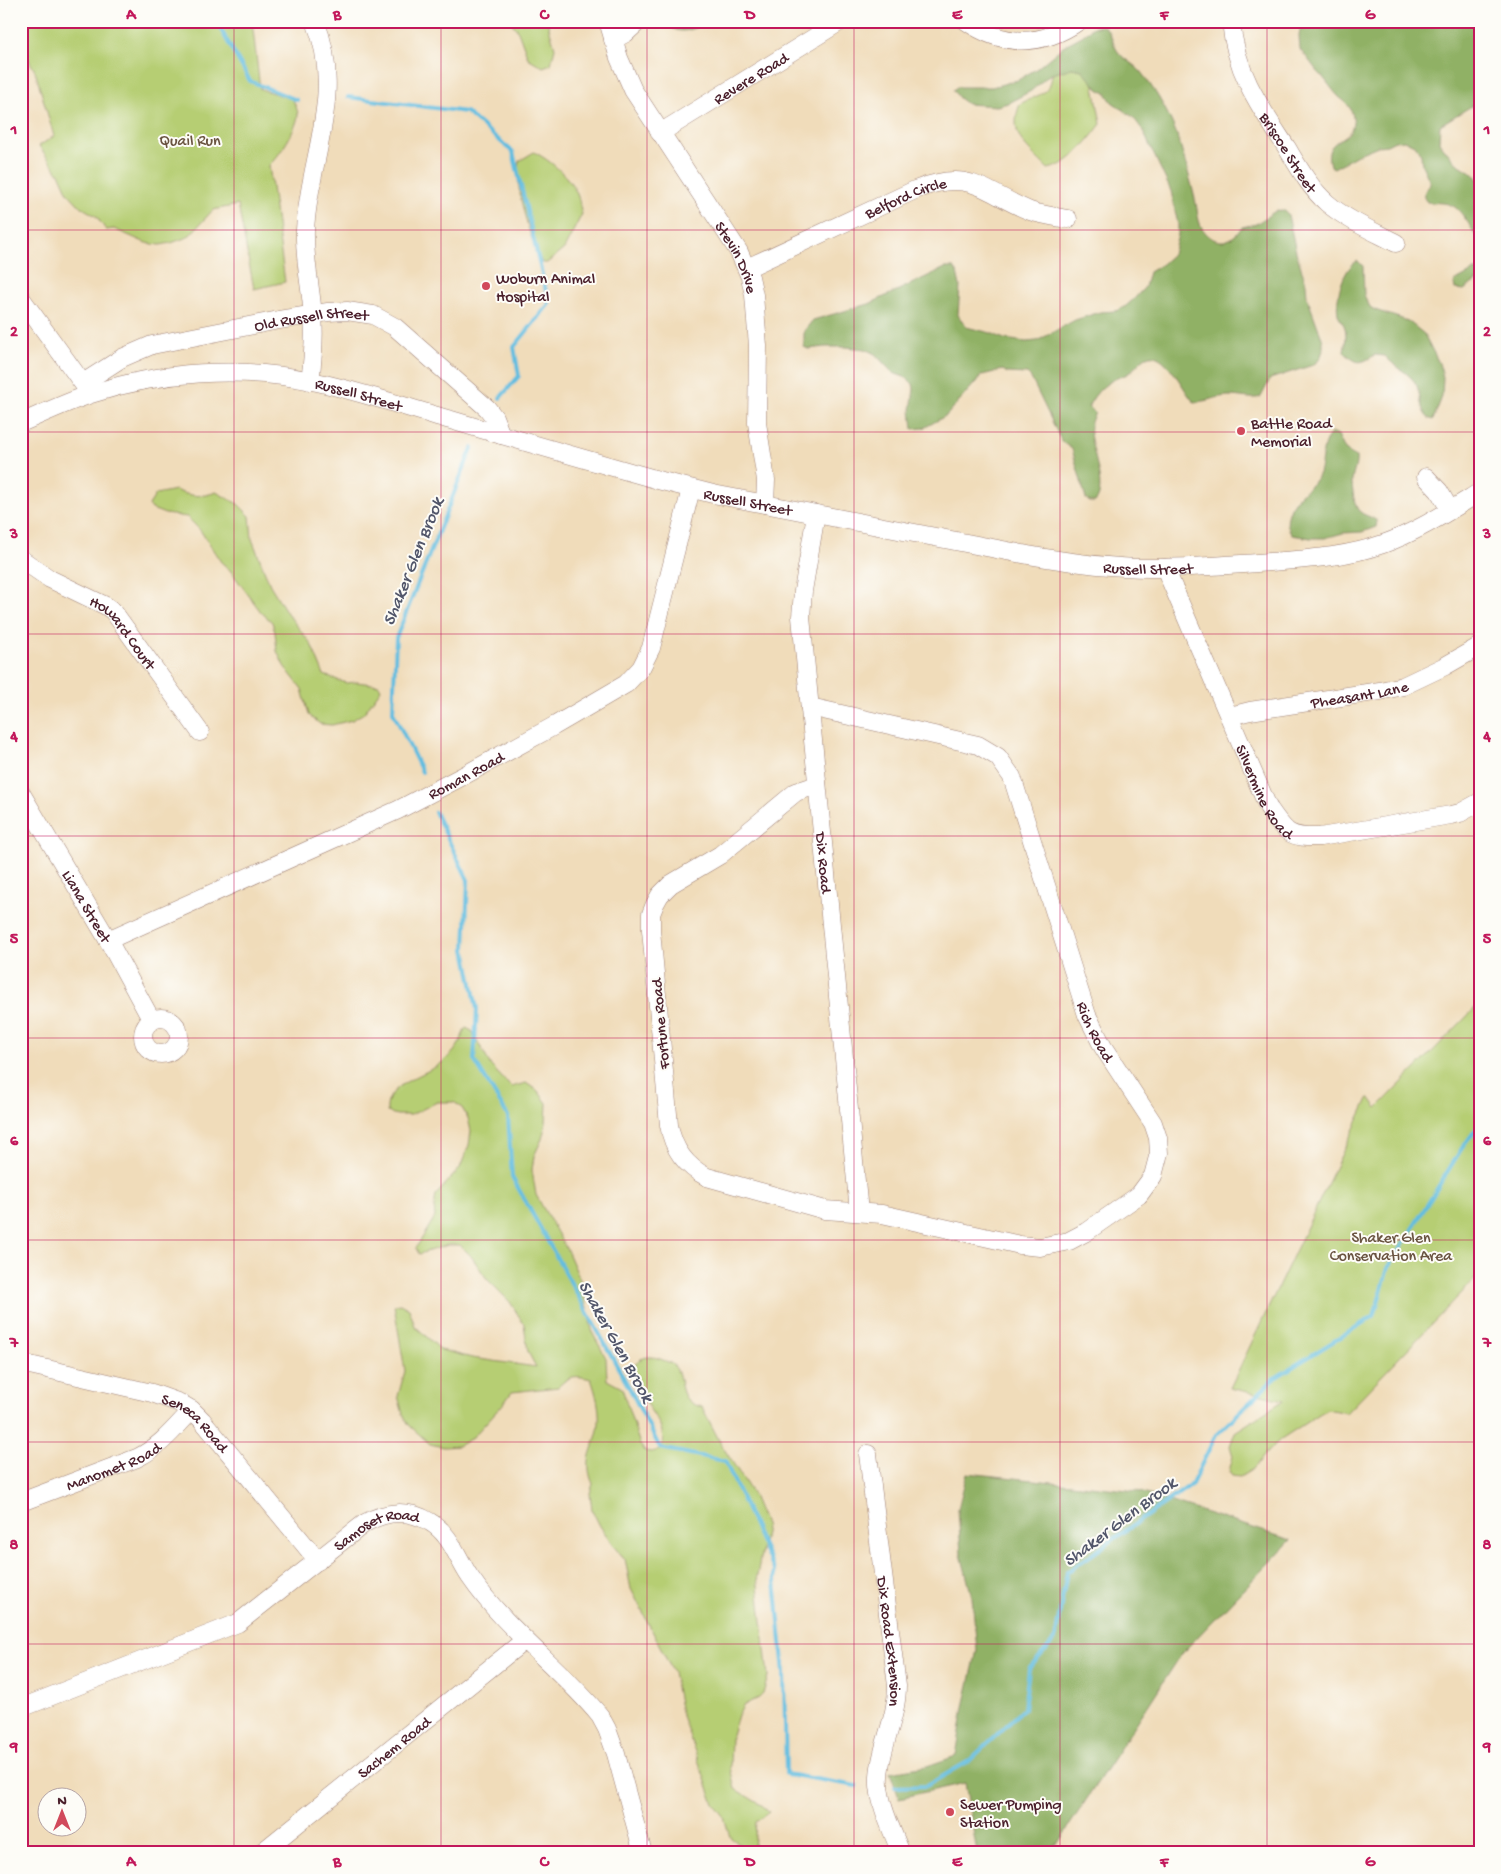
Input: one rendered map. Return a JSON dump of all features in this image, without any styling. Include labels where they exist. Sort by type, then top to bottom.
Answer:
[{"type":"street","points":[[310,381],[315,349],[313,314],[306,266],[305,230],[309,198],[324,126],[327,79],[324,49],[315,21]]},
{"type":"street","name":"Stevin Drive","points":[[608,21],[628,80],[747,268],[754,295],[757,327],[757,415],[766,480],[765,504]]},
{"type":"street","points":[[613,40],[626,33],[639,21]]},
{"type":"street","name":"Revere Road","points":[[660,133],[841,21]]},
{"type":"street","points":[[966,21],[993,36],[1023,41],[1039,40],[1058,35],[1079,21]]},
{"type":"street","name":"Briscoe Street","points":[[1231,21],[1237,56],[1246,80],[1306,179],[1320,197],[1331,206],[1396,243]]},
{"type":"street","name":"Belford Circle","points":[[747,268],[915,190],[938,182],[958,180],[972,183],[1032,211],[1068,219]]},
{"type":"street","points":[[21,298],[87,389]]},
{"type":"street","name":"Old Russell Street","points":[[87,389],[127,355],[152,345],[313,314],[338,311],[357,312],[381,319],[395,327],[488,408],[494,416],[501,435]]},
{"type":"street","name":"Russell Street","points":[[21,423],[87,389],[196,374],[246,374],[310,381],[691,489],[1076,563],[1129,568],[1275,562],[1344,554],[1391,540],[1450,510],[1480,492]]},
{"type":"street","points":[[1426,477],[1439,491],[1450,510]]},
{"type":"street","name":"Roman Road","points":[[108,940],[428,795],[626,684],[641,668],[651,648],[691,489]]},
{"type":"street","name":"Dix Road","points":[[816,514],[801,610],[859,1212]]},
{"type":"street","name":"Howard Court","points":[[21,559],[50,579],[113,611],[200,732]]},
{"type":"street","name":"Silvermine Road","points":[[1165,568],[1268,807],[1280,824],[1292,835],[1304,838],[1320,838],[1460,813],[1480,802]]},
{"type":"street","name":"Pheasant Lane","points":[[1230,716],[1250,711],[1388,690],[1403,686],[1445,666],[1480,646]]},
{"type":"street","name":"Rich Road","points":[[810,707],[970,743],[992,752],[1004,763],[1015,784],[1087,1016],[1104,1048],[1149,1116],[1156,1130],[1159,1145],[1156,1169],[1150,1183],[1139,1195],[1086,1232],[1059,1244],[1030,1246],[882,1214],[859,1212]]},
{"type":"street","name":"Fortune Road","points":[[817,785],[796,792],[728,850],[671,884],[660,895],[655,904],[650,930],[668,1115],[671,1134],[678,1152],[691,1167],[707,1177],[825,1210],[859,1212]]},
{"type":"street","name":"Liana Street","points":[[21,793],[108,940],[152,1021]]},
{"type":"street","name":"Seneca Road","points":[[21,1363],[152,1392],[192,1410],[212,1430],[318,1560]]},
{"type":"street","name":"Manomet Road","points":[[21,1502],[137,1458],[160,1445],[192,1410]]},
{"type":"street","name":"Dix Road Extension","points":[[868,1454],[897,1686],[895,1714],[881,1764],[879,1782],[886,1815],[901,1853]]},
{"type":"street","name":"Samoset Road","points":[[21,1708],[238,1623],[366,1523],[376,1518],[400,1513],[424,1518],[439,1528],[447,1538],[474,1584],[603,1721],[616,1754],[643,1853]]},
{"type":"street","name":"Sachem Road","points":[[261,1853],[525,1640]]},
{"type":"green space","name":"Quail Run","points":[[21,21],[252,21],[260,89],[293,99],[298,112],[291,134],[278,155],[269,165],[285,282],[254,289],[238,205],[213,210],[188,237],[160,245],[146,243],[114,229],[106,230],[96,216],[81,207],[68,193],[60,175],[39,146],[54,136],[35,71],[21,46]]},
{"type":"green space","points":[[510,21],[547,21],[555,48],[551,64],[543,67],[528,58],[518,31]]},
{"type":"green space","points":[[675,21],[707,21],[695,28],[681,31],[672,28]]},
{"type":"green space","points":[[1302,21],[1480,21],[1480,101],[1440,125],[1439,142],[1455,162],[1474,174],[1480,183],[1480,243],[1455,207],[1445,203],[1427,202],[1425,199],[1424,194],[1430,182],[1416,146],[1404,140],[1395,141],[1361,153],[1334,168],[1330,166],[1330,150],[1333,145],[1351,130],[1353,117],[1348,105],[1337,95],[1300,50],[1299,35]]},
{"type":"green space","points":[[1103,26],[1108,31],[1120,54],[1138,69],[1146,79],[1168,115],[1180,144],[1202,229],[1215,240],[1225,241],[1234,236],[1242,227],[1256,224],[1277,210],[1285,211],[1288,215],[1296,252],[1306,283],[1307,297],[1323,341],[1323,350],[1320,359],[1313,365],[1270,379],[1261,397],[1225,396],[1194,402],[1169,366],[1162,360],[1156,356],[1149,356],[1142,360],[1132,371],[1103,387],[1088,407],[1095,413],[1090,429],[1100,488],[1099,496],[1095,502],[1090,502],[1086,499],[1072,449],[1062,442],[1031,378],[1027,374],[1007,373],[1003,370],[982,375],[947,415],[924,428],[913,429],[911,410],[914,389],[913,384],[907,378],[893,373],[875,354],[865,349],[825,347],[808,349],[804,347],[804,331],[813,320],[869,304],[945,268],[954,268],[957,272],[960,286],[958,315],[966,327],[991,333],[1004,339],[1026,342],[1037,341],[1075,320],[1100,312],[1116,311],[1134,299],[1145,287],[1149,272],[1173,254],[1178,235],[1178,225],[1171,191],[1142,129],[1133,117],[1112,102],[1106,93],[1098,89],[1082,70],[1072,68],[1049,75],[1031,91],[1008,103],[997,106],[967,104],[953,90],[957,87],[992,87],[1018,80],[1093,27]]},
{"type":"green space","points":[[1073,65],[1092,75],[1101,124],[1072,157],[1048,169],[1022,141],[1016,125],[1017,115],[1020,104],[1046,91],[1051,83],[1053,73]]},
{"type":"green space","points":[[534,152],[553,164],[570,181],[578,196],[582,214],[564,249],[547,263],[542,263],[533,241],[524,213],[519,184],[519,161]]},
{"type":"green space","points":[[1358,261],[1363,266],[1364,295],[1370,307],[1408,321],[1424,334],[1439,363],[1443,377],[1442,397],[1433,420],[1423,411],[1414,381],[1385,356],[1375,355],[1359,362],[1344,352],[1346,331],[1337,308],[1339,293],[1348,270]]},
{"type":"green space","points":[[1480,268],[1480,278],[1464,290],[1455,289],[1454,284],[1456,281]]},
{"type":"green space","points":[[1332,432],[1338,435],[1345,450],[1356,457],[1352,481],[1357,509],[1377,521],[1376,527],[1362,532],[1343,533],[1325,538],[1292,535],[1287,522],[1291,506],[1316,479],[1319,473],[1324,446]]},
{"type":"green space","points":[[175,490],[195,496],[216,492],[238,504],[250,516],[252,539],[270,585],[287,613],[311,644],[324,675],[346,683],[357,682],[379,685],[381,689],[364,713],[352,720],[332,725],[320,724],[309,715],[302,689],[284,666],[277,651],[272,622],[261,612],[230,570],[221,562],[200,530],[187,517],[165,514],[152,509],[149,505],[156,494]]},
{"type":"green space","name":"Shaker Glen Conservation Area","points":[[1480,1003],[1480,1238],[1476,1244],[1480,1248],[1480,1274],[1346,1413],[1327,1409],[1281,1439],[1253,1469],[1240,1477],[1232,1476],[1229,1472],[1233,1456],[1230,1446],[1235,1432],[1284,1400],[1230,1388],[1369,1097],[1377,1108]]},
{"type":"green space","points":[[466,1028],[472,1031],[491,1066],[511,1087],[526,1083],[538,1091],[547,1103],[546,1123],[542,1139],[534,1156],[532,1170],[536,1195],[567,1250],[581,1282],[593,1334],[606,1358],[607,1380],[622,1388],[640,1445],[645,1451],[651,1452],[660,1450],[663,1442],[658,1421],[640,1394],[632,1374],[633,1366],[639,1360],[646,1357],[654,1357],[674,1365],[686,1398],[692,1404],[702,1407],[721,1444],[752,1493],[766,1527],[757,1576],[768,1676],[763,1694],[744,1705],[738,1715],[731,1738],[730,1767],[735,1789],[763,1806],[769,1812],[756,1822],[754,1850],[751,1853],[730,1837],[724,1817],[714,1804],[681,1713],[673,1672],[631,1589],[625,1559],[600,1526],[592,1510],[590,1493],[593,1484],[590,1475],[589,1459],[598,1430],[599,1417],[597,1400],[591,1379],[573,1377],[558,1387],[512,1392],[472,1438],[458,1446],[444,1447],[430,1444],[409,1425],[403,1414],[398,1396],[405,1371],[394,1305],[400,1304],[409,1309],[415,1326],[441,1350],[472,1358],[536,1367],[528,1352],[524,1324],[510,1302],[487,1279],[471,1256],[460,1245],[448,1245],[419,1254],[416,1248],[435,1217],[436,1195],[460,1168],[469,1145],[471,1131],[468,1118],[462,1108],[454,1102],[437,1102],[411,1115],[397,1115],[387,1112],[388,1102],[392,1093],[408,1081],[438,1066],[454,1052]]},
{"type":"green space","points":[[967,1473],[1137,1491],[1291,1540],[1183,1652],[1058,1843],[1041,1853],[977,1853],[965,1783],[899,1798],[890,1772],[927,1766],[956,1756],[964,1707],[977,1650],[972,1597],[961,1554],[958,1509]]},
{"type":"waterway","name":"Shaker Glen Brook","points":[[216,21],[250,81],[297,100]]},
{"type":"waterway","name":"Shaker Glen Brook","points":[[348,97],[466,112],[513,152],[549,304],[514,347],[519,376],[500,398]]},
{"type":"waterway","name":"Shaker Glen Brook","points":[[422,772],[393,712],[396,638],[472,448]]},
{"type":"waterway","name":"Shaker Glen Brook","points":[[435,812],[468,880],[465,949],[477,1009],[474,1060],[508,1116],[512,1177],[630,1389],[660,1448],[725,1461],[774,1570],[784,1673],[786,1774],[857,1786]]},
{"type":"waterway","name":"Shaker Glen Brook","points":[[895,1787],[926,1786],[969,1761],[1024,1709],[1029,1669],[1055,1639],[1067,1572],[1192,1484],[1216,1435],[1275,1378],[1374,1316],[1388,1268],[1462,1148],[1480,1124]]},
{"type":"place","name":"Woburn Animal Hospital","points":[[486,286]]},
{"type":"place","name":"Battle Road Memorial","points":[[1241,431]]},
{"type":"place","name":"Sewer Pumping Station","points":[[950,1812]]}]
